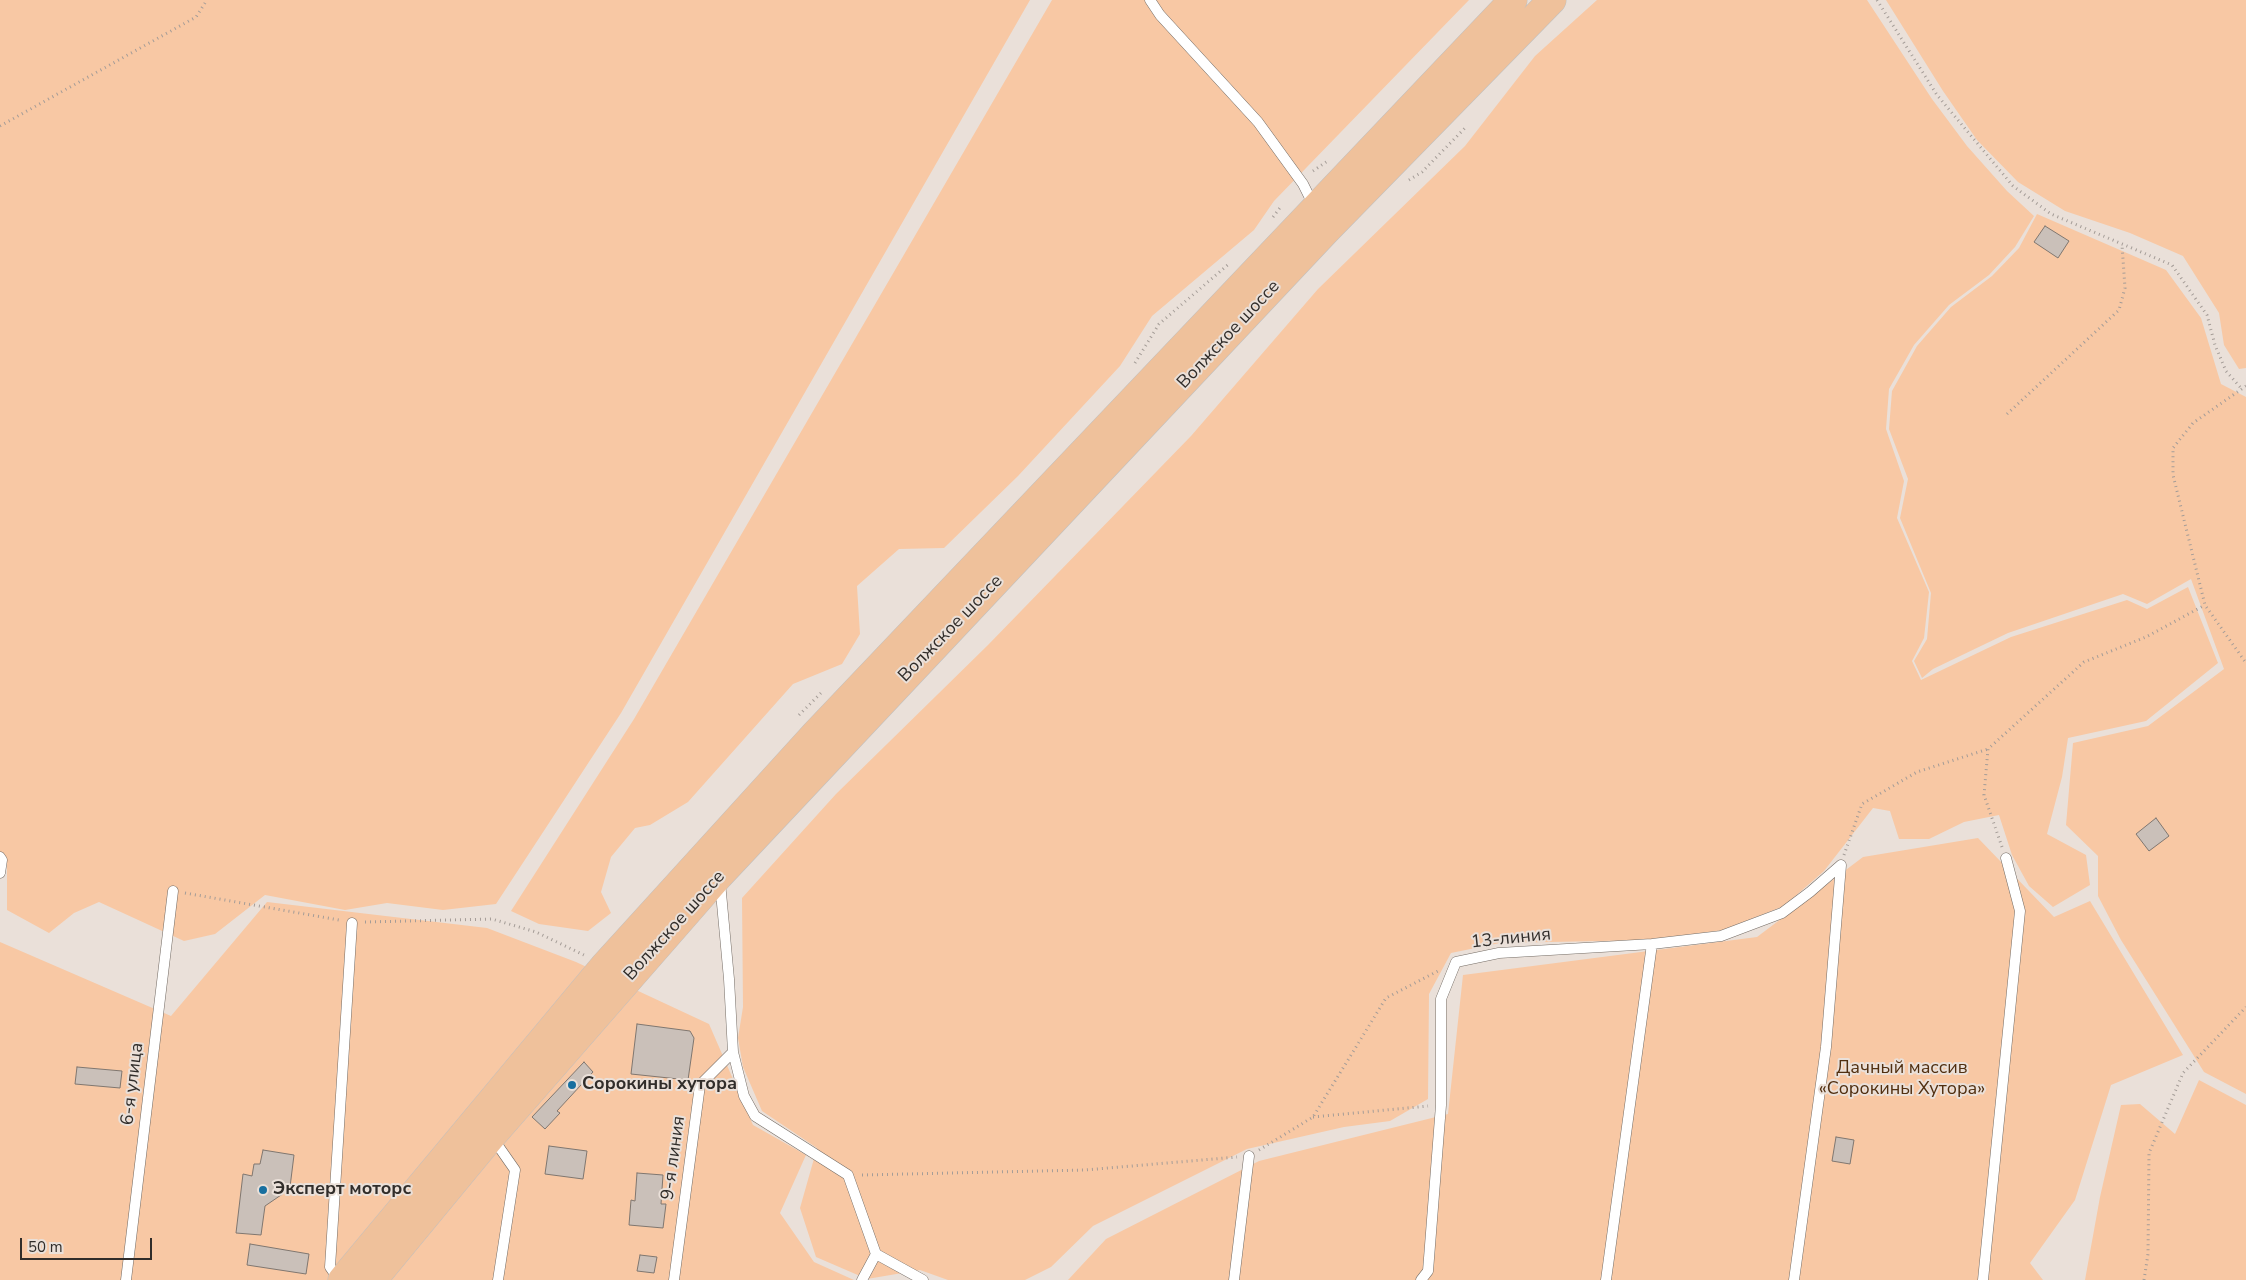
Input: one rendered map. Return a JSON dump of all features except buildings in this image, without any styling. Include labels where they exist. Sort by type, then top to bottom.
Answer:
[{"type":"main road","name":"Волжское шоссе","points":[[341,1280],[604,966],[814,734],[1513,0]]},
{"type":"main road","name":"Волжское шоссе","points":[[373,1280],[491,1137],[719,876],[1326,231],[1552,0]]},
{"type":"lane","points":[[1150,0],[1160,15],[1258,122],[1303,184],[1316,209]]},
{"type":"lane","points":[[0,857],[2,860],[0,873]]},
{"type":"lane","points":[[1983,1280],[2020,910],[2006,858]]},
{"type":"lane","points":[[1794,1280],[1826,1047],[1841,865]]},
{"type":"lane","name":"13-линия","points":[[1421,1280],[1428,1271],[1441,1105],[1441,999],[1456,962],[1499,953],[1652,944],[1721,936],[1782,913],[1841,865]]},
{"type":"lane","points":[[719,876],[729,979],[733,1052],[744,1096],[755,1116],[848,1175],[876,1254],[923,1280]]},
{"type":"lane","name":"6-я улица","points":[[126,1280],[173,891]]},
{"type":"lane","points":[[341,1280],[330,1267],[352,923]]},
{"type":"lane","points":[[1606,1280],[1652,944]]},
{"type":"lane","name":"9-я линия","points":[[674,1280],[700,1086],[733,1052]]},
{"type":"lane","points":[[491,1137],[515,1170],[498,1280]]},
{"type":"lane","points":[[1234,1280],[1249,1156]]},
{"type":"lane","points":[[862,1280],[876,1254]]},
{"type":"path","points":[[0,126],[196,17],[207,0]]},
{"type":"path","points":[[1877,0],[1937,95],[2013,186],[2051,214],[2172,265],[2207,315],[2215,345],[2226,372],[2241,388]]},
{"type":"path","points":[[2007,414],[2119,310],[2126,288],[2122,244]]},
{"type":"path","points":[[2246,386],[2193,423],[2173,448],[2173,475],[2205,605],[2246,663]]},
{"type":"path","points":[[1841,865],[1862,804],[1917,772],[1988,749],[2084,662],[2146,637],[2205,605]]},
{"type":"path","points":[[1988,749],[1984,795],[2006,858]]},
{"type":"path","points":[[173,891],[352,923],[492,919],[536,932],[604,966]]},
{"type":"path","points":[[1313,1117],[1386,998],[1456,962]]},
{"type":"path","points":[[2144,1280],[2148,1254],[2149,1153],[2183,1073],[2246,1007]]},
{"type":"path","points":[[848,1175],[1085,1170],[1249,1156],[1313,1117],[1441,1105]]},
{"type":"green space","points":[[0,0],[1030,0],[621,713],[496,904],[443,910],[387,903],[345,910],[265,895],[215,934],[184,941],[99,902],[74,913],[49,933],[7,910],[7,864],[0,852]]},
{"type":"green space","points":[[1052,0],[1469,0],[1274,201],[1254,230],[1152,316],[1120,366],[1018,476],[944,548],[899,549],[857,586],[860,634],[842,664],[793,684],[688,802],[650,825],[635,828],[611,857],[601,892],[611,913],[588,931],[539,924],[511,911],[634,719]]},
{"type":"green space","points":[[1597,0],[1867,0],[1932,99],[1967,146],[2007,191],[2034,216],[2015,247],[1989,275],[1949,305],[1914,345],[1889,389],[1886,429],[1904,481],[1897,518],[1929,592],[1924,638],[1912,661],[1921,680],[2011,637],[2127,600],[2147,609],[2188,587],[2218,663],[2146,721],[2068,738],[2062,777],[2047,834],[2086,855],[2090,885],[2053,907],[2029,886],[2012,855],[1999,815],[1964,822],[1929,839],[1899,839],[1890,811],[1873,808],[1824,871],[1784,906],[1723,930],[1650,940],[1500,943],[1451,953],[1429,994],[1428,1099],[1390,1121],[1344,1127],[1247,1149],[1093,1226],[1051,1267],[1025,1280],[948,1280],[920,1270],[867,1279],[816,1257],[800,1208],[817,1148],[762,1111],[743,1067],[738,1038],[743,1007],[742,898],[836,794],[988,645],[1191,436],[1318,289],[1465,146],[1535,56]]},
{"type":"green space","points":[[1886,0],[2246,0],[2246,368],[2239,369],[2224,345],[2219,313],[2183,256],[2130,233],[2065,211],[2018,182],[1977,140],[1943,91]]},
{"type":"green space","points":[[2037,214],[2166,270],[2201,318],[2221,384],[2246,397],[2246,1094],[2204,1072],[2121,940],[2098,896],[2098,856],[2066,825],[2073,743],[2148,726],[2224,669],[2191,579],[2147,604],[2123,594],[2008,633],[1933,669],[1922,678],[1914,661],[1927,639],[1931,593],[1900,518],[1908,479],[1889,429],[1892,391],[1917,346],[1951,307],[1992,276],[2019,248]]},
{"type":"green space","name":"Дачный массив «Сорокины Хутора»","points":[[1978,838],[2054,917],[2090,901],[2183,1055],[2111,1085],[2075,1200],[2030,1263],[2043,1280],[1068,1280],[1106,1239],[1259,1161],[1448,1114],[1463,975],[1757,937],[1863,857]]},
{"type":"green space","points":[[267,902],[487,928],[576,962],[709,1024],[753,1125],[806,1155],[780,1213],[814,1262],[854,1280],[0,1280],[0,942],[171,1016]]},
{"type":"green space","points":[[2199,1080],[2246,1105],[2246,1280],[2085,1280],[2100,1197],[2121,1105],[2140,1104],[2175,1134]]},
{"type":"place","name":"Сорокины хутора","points":[[572,1085]]},
{"type":"place","name":"Эксперт моторс","points":[[263,1190]]}]
